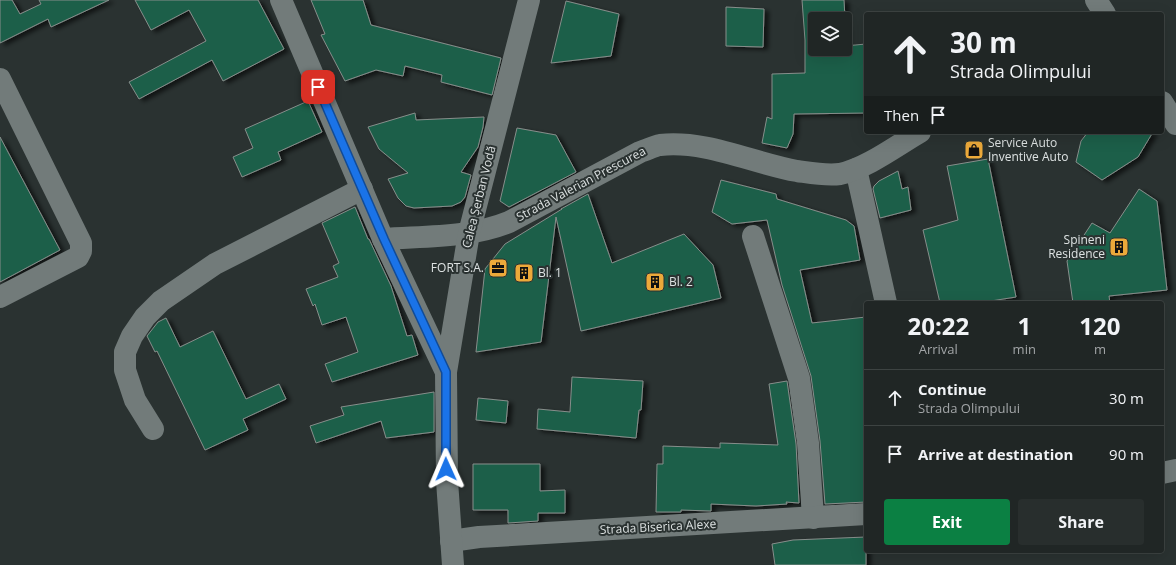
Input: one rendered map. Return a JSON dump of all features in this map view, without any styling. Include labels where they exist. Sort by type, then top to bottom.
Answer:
[{"type":"street","points":[[281,0],[384,239],[446,372]]},
{"type":"street","name":"Calea Șerban Vodă","points":[[454,565],[446,467],[446,372],[469,233],[529,0]]},
{"type":"street","points":[[1096,0],[1104,12]]},
{"type":"street","points":[[0,79],[81,243],[81,251],[78,257],[0,297]]},
{"type":"street","points":[[1164,105],[1176,124]]},
{"type":"street","name":"Strada Valerian Prescurea","points":[[384,239],[469,233],[494,228],[509,222],[640,152],[659,146],[681,144],[708,148],[781,168],[815,174],[838,174],[856,169],[917,134]]},
{"type":"street","points":[[856,169],[886,301]]},
{"type":"street","points":[[153,429],[135,400],[125,370],[125,352],[132,336],[145,317],[161,301],[215,264],[362,189]]},
{"type":"street","points":[[753,236],[799,378],[808,443],[813,518]]},
{"type":"street","points":[[1164,473],[1176,470]]},
{"type":"street","name":"Strada Biserica Alexe","points":[[451,541],[864,514]]},
{"type":"building","points":[[0,0],[12,0],[20,14],[41,4],[39,0],[109,0],[51,27],[48,19],[0,43]]},
{"type":"building","points":[[135,0],[258,0],[284,49],[223,81],[212,60],[139,99],[129,82],[206,41],[189,10],[151,30]]},
{"type":"building","points":[[311,0],[363,0],[371,25],[501,58],[492,95],[441,82],[442,75],[405,66],[403,76],[376,70],[345,81],[321,35],[325,34]]},
{"type":"building","points":[[802,0],[844,0],[845,12],[808,12],[808,56],[852,56],[852,45],[864,44],[864,113],[794,114],[793,134],[787,148],[762,143],[767,117],[772,119],[772,74],[805,73],[805,40]]},
{"type":"building","points":[[566,1],[619,14],[611,56],[551,63]]},
{"type":"building","points":[[726,7],[764,9],[763,47],[726,46]]},
{"type":"building","points":[[308,101],[322,132],[278,152],[281,160],[242,177],[233,157],[253,148],[245,129]]},
{"type":"building","points":[[415,113],[416,120],[484,117],[478,147],[461,172],[471,175],[465,197],[461,202],[452,206],[414,208],[406,206],[398,198],[388,179],[408,173],[379,149],[368,127]]},
{"type":"building","points":[[517,128],[556,135],[576,172],[509,207],[500,201]]},
{"type":"building","points":[[1086,134],[1152,134],[1138,157],[1102,180],[1076,162],[1081,141]]},
{"type":"building","points":[[0,137],[60,250],[0,282]]},
{"type":"building","points":[[988,159],[1016,297],[991,301],[940,301],[923,230],[958,220],[947,166]]},
{"type":"building","points":[[898,171],[902,189],[908,187],[911,210],[880,218],[873,189],[874,186],[879,181]]},
{"type":"building","points":[[721,180],[776,194],[777,199],[846,220],[854,226],[860,260],[800,270],[812,323],[864,317],[864,502],[825,504],[820,441],[811,376],[782,285],[767,220],[732,224],[712,212]]},
{"type":"building","name":"Spineni Residence","points":[[1139,189],[1157,201],[1167,290],[1109,296],[1110,301],[1073,301],[1067,261],[1092,223],[1110,233]]},
{"type":"building","points":[[588,194],[612,263],[684,234],[713,265],[721,298],[581,331],[556,217],[541,342],[476,352],[485,269],[505,244]]},
{"type":"building","points":[[355,207],[368,239],[391,286],[407,336],[412,335],[418,355],[332,382],[325,364],[358,352],[346,317],[322,325],[315,304],[313,306],[306,289],[338,277],[333,266],[339,263],[322,223]]},
{"type":"building","points":[[166,318],[180,347],[213,331],[246,399],[279,384],[286,399],[243,419],[248,430],[205,450],[157,351],[155,352],[147,336],[158,322]]},
{"type":"building","points":[[572,377],[643,381],[641,410],[639,410],[636,438],[537,429],[538,409],[570,412]]},
{"type":"building","points":[[787,381],[796,444],[799,503],[786,502],[787,504],[756,506],[711,504],[711,511],[681,510],[681,512],[656,512],[657,464],[663,464],[663,446],[720,448],[720,443],[778,445],[769,384]]},
{"type":"building","points":[[434,392],[434,432],[386,438],[381,421],[316,443],[310,426],[344,415],[341,407]]},
{"type":"building","points":[[478,398],[508,401],[506,423],[476,420]]},
{"type":"building","points":[[473,464],[540,464],[540,491],[565,490],[565,513],[538,513],[538,521],[508,523],[508,510],[473,510]]},
{"type":"building","points":[[864,537],[866,565],[775,565],[772,544],[793,540]]},
{"type":"place","name":"Service Auto Inventive Auto","points":[[974,150]]},
{"type":"place","name":"Spineni Residence","points":[[1119,247]]},
{"type":"place","name":"FORT S.A.","points":[[498,268]]},
{"type":"place","name":"Bl. 1","points":[[524,273]]},
{"type":"place","name":"Bl. 2","points":[[655,282]]},
{"type":"route","points":[[318,87],[384,239],[446,372],[446,469]]}]
